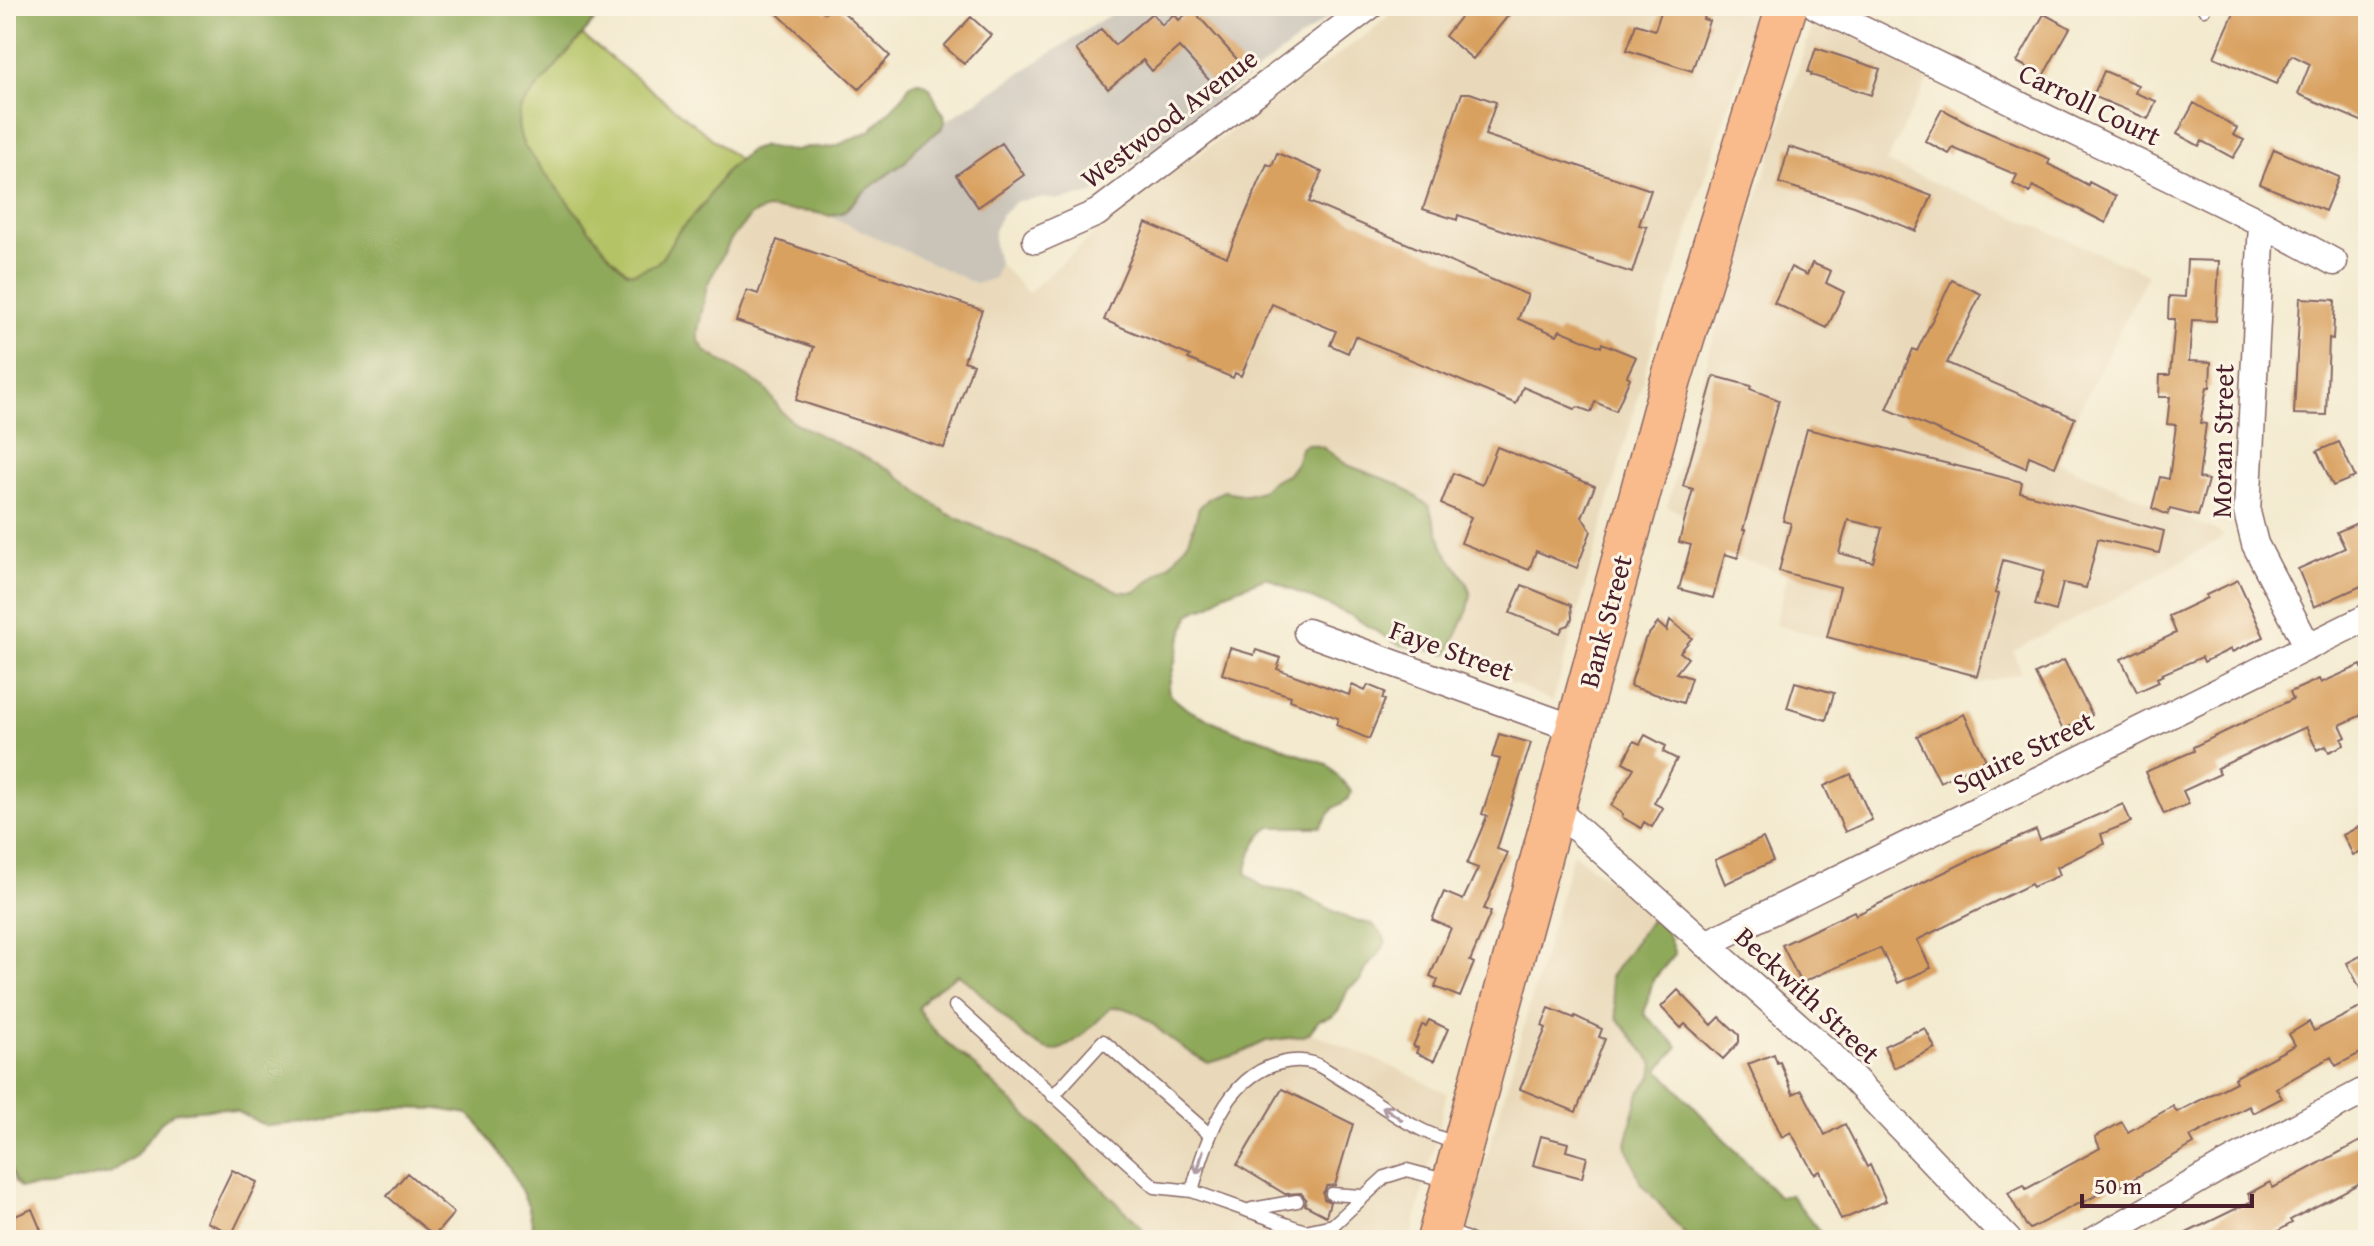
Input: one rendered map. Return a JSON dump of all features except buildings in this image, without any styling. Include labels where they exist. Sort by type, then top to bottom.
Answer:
[{"type":"main road","name":"Bank Street","points":[[1449,1236],[1453,1182],[1685,330],[1787,6]]},
{"type":"street","name":"Westwood Avenue","points":[[1036,240],[1097,213],[1370,6]]},
{"type":"street","name":"Carroll Court","points":[[1816,6],[2262,223],[2334,262]]},
{"type":"street","name":"Moran Street","points":[[2262,223],[2247,512],[2255,544],[2308,647]]},
{"type":"street","name":"Squire Street","points":[[1706,944],[2368,617]]},
{"type":"street","name":"Faye Street","points":[[1307,632],[1576,729]]},
{"type":"street","name":"Beckwith Street","points":[[1554,808],[1832,1056],[2008,1240]]},
{"type":"street","points":[[2095,1240],[2223,1166],[2368,1089]]},
{"type":"lane","points":[[955,1006],[1155,1187],[1192,1191],[1305,1231],[1333,1225],[1385,1177],[1407,1170],[1453,1182]]},
{"type":"lane","points":[[1053,1096],[1103,1041],[1210,1135]]},
{"type":"lane","points":[[1192,1191],[1210,1135],[1234,1095],[1253,1075],[1290,1061],[1311,1062],[1402,1121],[1432,1137],[1463,1144]]},
{"type":"lane","points":[[1332,1194],[1362,1196]]},
{"type":"lane","points":[[1249,1210],[1297,1201]]},
{"type":"shaded area","points":[[1123,6],[1343,6],[1093,194],[1061,200],[1041,198],[1017,201],[1001,215],[994,231],[994,247],[999,263],[994,278],[976,284],[830,216],[844,211],[861,194],[906,161],[945,122]]},
{"type":"shaded area","points":[[1400,6],[1760,6],[1655,336],[1553,701],[1448,654],[1468,610],[1466,581],[1444,549],[1429,506],[1398,484],[1347,465],[1322,447],[1307,444],[1301,448],[1296,463],[1286,475],[1272,481],[1261,491],[1247,495],[1224,491],[1199,508],[1190,538],[1172,563],[1135,592],[1120,592],[946,513],[891,470],[793,422],[764,387],[705,351],[698,339],[707,285],[731,239],[751,215],[766,209],[830,216],[976,284],[994,278],[999,263],[1028,293],[1125,207],[1367,34]]},
{"type":"shaded area","points":[[1816,14],[1932,72],[1886,162],[2148,274],[2075,418],[2057,462],[2221,533],[2223,537],[2138,586],[2013,651],[2021,673],[1974,684],[1960,672],[1775,625],[1788,574],[1738,558],[1745,530],[1667,507],[1722,308]]},
{"type":"shaded area","points":[[1573,853],[1654,915],[1610,977],[1617,1018],[1658,1070],[1640,1181],[1690,1240],[1463,1240]]},
{"type":"shaded area","points":[[958,973],[970,981],[1007,1022],[1070,1044],[1112,1008],[1119,1007],[1140,1015],[1176,1044],[1208,1063],[1239,1054],[1266,1041],[1304,1036],[1310,1032],[1447,1093],[1411,1240],[1190,1240],[1182,1233],[1143,1230],[983,1073],[926,1022],[918,1008],[927,996]]},
{"type":"green space","points":[[6,6],[607,6],[521,107],[518,126],[524,146],[611,257],[627,272],[634,273],[656,264],[662,258],[678,232],[704,204],[725,172],[749,151],[763,146],[793,151],[836,146],[870,131],[902,98],[910,85],[924,83],[944,114],[945,122],[941,129],[916,148],[906,161],[861,194],[844,212],[830,216],[766,209],[751,215],[731,239],[707,285],[698,331],[698,339],[705,351],[764,387],[793,422],[891,470],[946,513],[1120,592],[1135,592],[1172,563],[1190,538],[1199,508],[1210,497],[1224,491],[1247,495],[1261,491],[1272,481],[1287,475],[1296,463],[1301,448],[1307,444],[1322,447],[1347,465],[1398,484],[1429,506],[1444,549],[1466,581],[1471,595],[1468,610],[1448,654],[1399,645],[1350,615],[1267,577],[1223,594],[1211,605],[1190,615],[1168,689],[1171,696],[1188,710],[1242,734],[1271,741],[1327,764],[1352,792],[1348,799],[1334,808],[1320,827],[1271,827],[1265,831],[1254,847],[1246,873],[1264,888],[1299,893],[1349,919],[1372,924],[1383,935],[1386,942],[1378,956],[1367,967],[1361,980],[1348,989],[1333,1016],[1319,1020],[1304,1036],[1266,1041],[1239,1054],[1208,1063],[1138,1014],[1120,1008],[1111,1008],[1065,1047],[1047,1050],[1021,1033],[958,974],[927,996],[918,1008],[940,1037],[1141,1226],[1143,1230],[1139,1236],[1127,1240],[536,1240],[528,1205],[515,1177],[479,1125],[468,1114],[438,1109],[393,1108],[314,1122],[266,1126],[222,1108],[176,1112],[163,1120],[135,1156],[110,1173],[49,1187],[20,1188],[6,1157]]},
{"type":"green space","points":[[582,35],[739,160],[725,172],[704,204],[678,232],[662,258],[656,264],[634,273],[627,272],[611,257],[524,146],[519,131],[521,107]]},
{"type":"green space","points":[[1654,915],[1667,933],[1675,954],[1653,980],[1644,1014],[1678,1046],[1659,1070],[1779,1197],[1790,1194],[1824,1237],[1818,1240],[1690,1240],[1640,1181],[1626,1144],[1639,1092],[1652,1077],[1654,1064],[1617,1018],[1610,977]]}]
